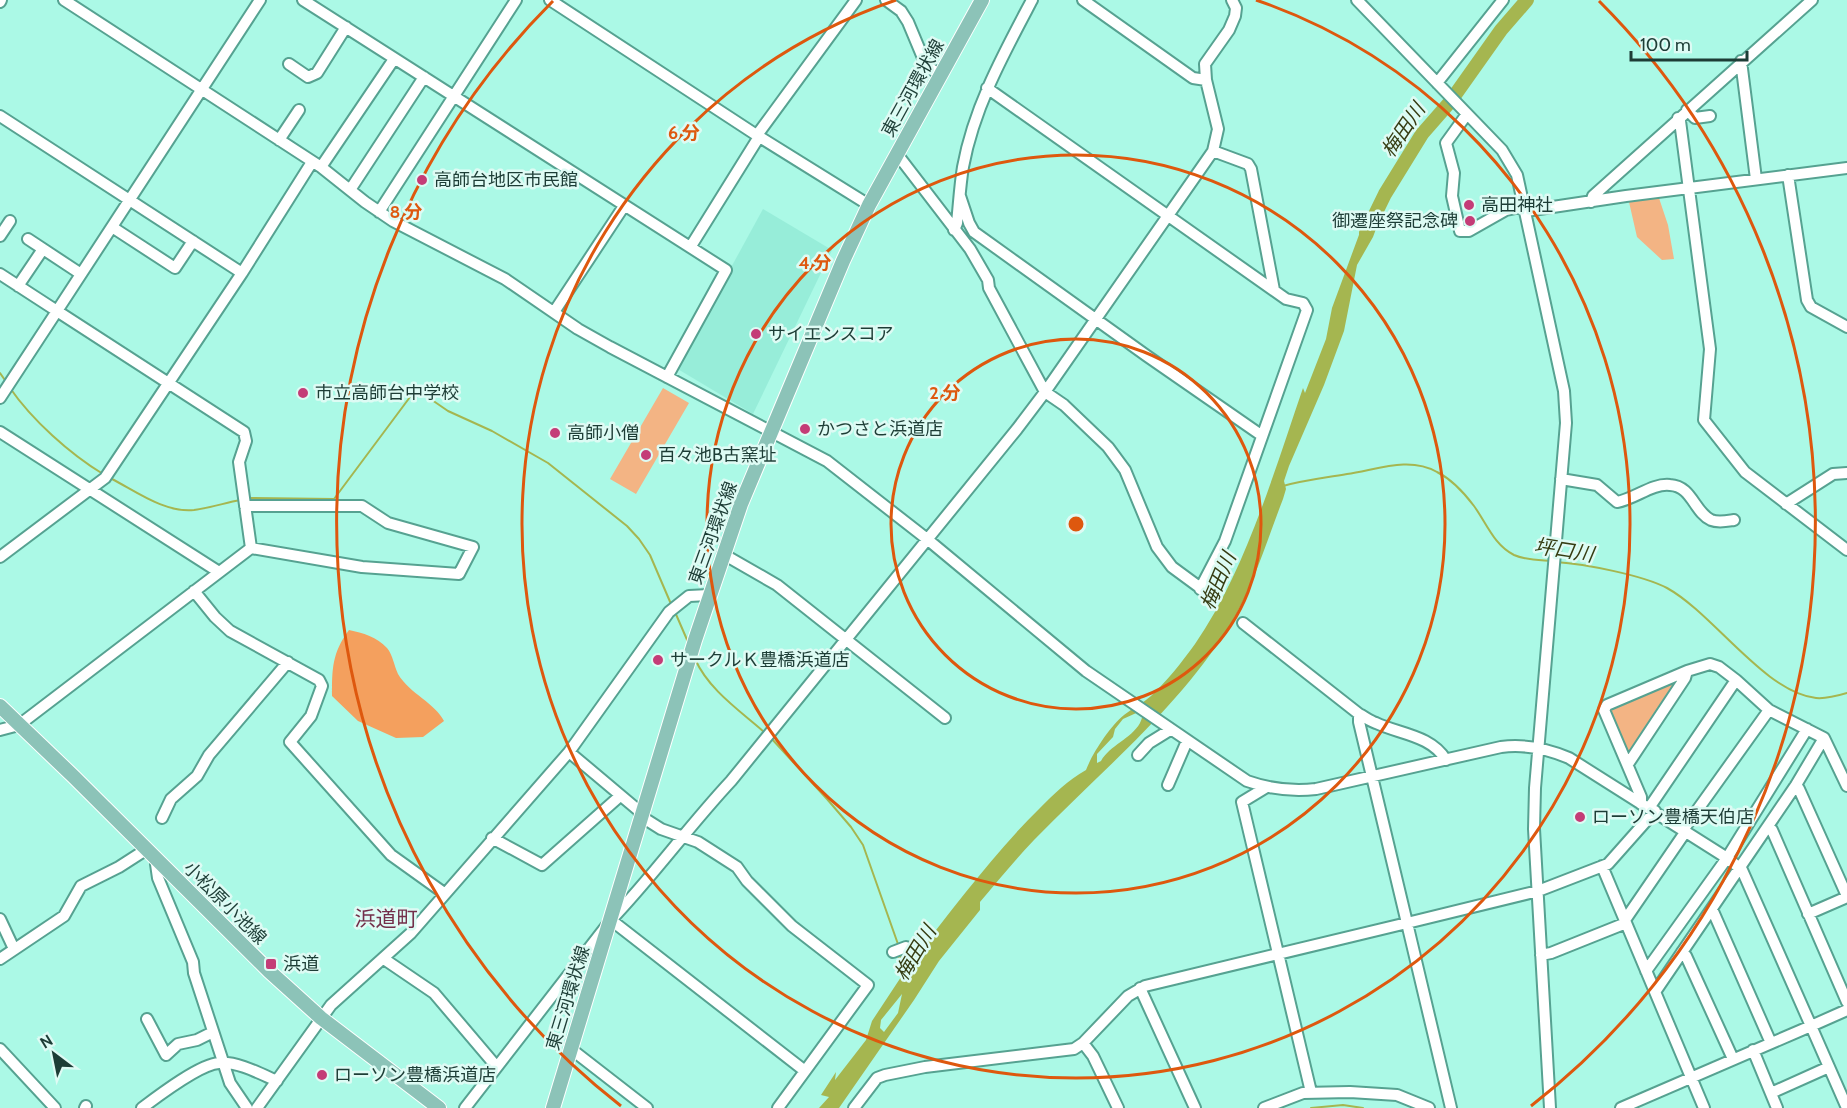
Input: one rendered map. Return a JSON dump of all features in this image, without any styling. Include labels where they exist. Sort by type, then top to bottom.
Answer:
[{"type":"main road","name":"東三河環状線","points":[[553,1108],[709,595],[741,504],[843,261],[869,205],[981,0]]},
{"type":"main road","name":"小松原小池線","points":[[0,706],[147,849],[239,943],[321,1018],[429,1105]]},
{"type":"street","points":[[64,0],[316,164],[379,212],[417,235],[505,279],[578,329],[836,468],[927,539],[1086,671],[1236,775],[1265,788],[1302,791],[1501,747],[1527,746],[1569,758],[1742,870],[1829,1067],[1844,1107]]},
{"type":"street","points":[[2,395],[260,0]]},
{"type":"street","points":[[303,0],[726,270],[667,377]]},
{"type":"street","points":[[379,212],[516,0]]},
{"type":"street","points":[[550,0],[758,136],[869,205]]},
{"type":"street","points":[[690,246],[758,136],[856,0]]},
{"type":"street","points":[[886,0],[901,11],[926,65],[940,75]]},
{"type":"street","points":[[954,230],[970,136],[987,88],[1032,0]]},
{"type":"street","points":[[1083,0],[1193,78],[1206,80]]},
{"type":"street","points":[[465,1108],[611,920],[731,781],[1045,392],[1169,215],[1213,151],[1218,129],[1206,80],[1205,64],[1236,16],[1236,8],[1232,0]]},
{"type":"street","points":[[1357,0],[1502,150],[1517,175],[1564,391],[1566,423],[1538,748],[1534,829],[1550,1108]]},
{"type":"street","points":[[1437,83],[1503,0]]},
{"type":"street","points":[[1591,202],[1593,195],[1812,0]]},
{"type":"street","points":[[289,64],[308,77],[317,73],[346,27]]},
{"type":"street","points":[[0,557],[105,478],[316,164],[394,59]]},
{"type":"street","points":[[1741,62],[1756,179]]},
{"type":"street","points":[[350,190],[424,77]]},
{"type":"street","points":[[897,154],[970,249],[1045,392],[1064,405],[1107,447],[1125,470],[1157,547],[1172,567],[1203,591],[1225,541],[1307,310],[1303,303],[1286,299],[987,88]]},
{"type":"street","points":[[279,140],[298,110]]},
{"type":"street","points":[[1687,110],[1695,117],[1710,116]]},
{"type":"street","points":[[1467,114],[1446,142],[1454,173],[1452,196],[1460,231],[1469,231],[1506,210],[1591,202],[1847,168]]},
{"type":"street","points":[[0,116],[242,273]]},
{"type":"street","points":[[1678,118],[1710,350],[1704,420],[1745,472],[1847,550]]},
{"type":"street","points":[[1213,151],[1248,164],[1251,169],[1274,290]]},
{"type":"street","points":[[1788,175],[1806,300],[1811,307],[1847,327]]},
{"type":"street","points":[[960,196],[974,232],[1024,270],[1262,435]]},
{"type":"street","points":[[554,312],[624,206]]},
{"type":"street","points":[[0,236],[9,221]]},
{"type":"street","points":[[112,227],[175,268],[193,242]]},
{"type":"street","points":[[28,239],[81,274]]},
{"type":"street","points":[[18,286],[43,249]]},
{"type":"street","points":[[0,274],[244,432],[246,441],[239,462],[251,548]]},
{"type":"street","points":[[0,432],[219,572]]},
{"type":"street","points":[[1786,504],[1833,474],[1847,473]]},
{"type":"street","points":[[1561,480],[1597,485],[1617,502],[1659,486],[1671,485],[1689,494],[1709,519],[1734,520]]},
{"type":"street","points":[[0,730],[19,725],[251,548],[362,567],[459,574],[473,547],[388,523],[362,506],[244,501]]},
{"type":"street","points":[[723,554],[777,585],[945,718]]},
{"type":"street","points":[[194,591],[230,631],[319,680],[322,686],[311,716],[290,742],[391,855],[444,893]]},
{"type":"street","points":[[257,1108],[331,1005],[411,933],[569,752],[669,612],[689,596],[709,595]]},
{"type":"street","points":[[1243,623],[1359,714],[1376,723],[1421,738],[1446,760]]},
{"type":"street","points":[[162,818],[171,799],[197,776],[209,754],[288,662]]},
{"type":"street","points":[[1648,808],[1641,797],[1604,710],[1607,705],[1687,671],[1710,664],[1719,667],[1736,680],[1769,711],[1824,738],[1847,786]]},
{"type":"street","points":[[1628,764],[1685,678],[1687,671]]},
{"type":"street","points":[[854,1108],[877,1078],[885,1075],[925,1067],[1074,1049],[1083,1043],[1128,996],[1140,988],[1538,891],[1608,864],[1736,680]]},
{"type":"street","points":[[1541,955],[1625,922],[1684,831],[1769,711]]},
{"type":"street","points":[[1359,714],[1359,722],[1451,1108]]},
{"type":"street","points":[[1647,971],[1726,858],[1807,729]]},
{"type":"street","points":[[1138,755],[1149,743],[1170,730]]},
{"type":"street","points":[[1655,992],[1796,785],[1824,738]]},
{"type":"street","points":[[1168,785],[1187,741]]},
{"type":"street","points":[[569,752],[638,810],[642,817],[661,829],[698,842],[737,867],[747,881],[792,926],[868,985],[778,1108]]},
{"type":"street","points":[[1796,785],[1847,896],[1808,914]]},
{"type":"street","points":[[1265,788],[1242,802],[1311,1092]]},
{"type":"street","points":[[492,838],[542,865],[616,802],[620,796]]},
{"type":"street","points":[[1768,826],[1772,830],[1847,1002]]},
{"type":"street","points":[[0,959],[64,916],[81,886],[119,867],[147,849]]},
{"type":"street","points":[[157,859],[158,878],[193,962],[194,973],[230,1083],[247,1108]]},
{"type":"street","points":[[1602,866],[1704,1108]]},
{"type":"street","points":[[1712,909],[1771,1043]]},
{"type":"street","points":[[0,920],[14,949]]},
{"type":"street","points":[[611,920],[806,1071]]},
{"type":"street","points":[[893,952],[906,947]]},
{"type":"street","points":[[1682,952],[1686,956],[1733,1059]]},
{"type":"street","points":[[384,959],[434,993],[496,1066]]},
{"type":"street","points":[[1140,988],[1195,1108]]},
{"type":"street","points":[[1622,1108],[1847,1010]]},
{"type":"street","points":[[147,1019],[166,1055],[178,1044],[197,1040],[213,1032]]},
{"type":"street","points":[[1083,1043],[1093,1056],[1118,1108]]},
{"type":"street","points":[[0,1049],[55,1108]]},
{"type":"street","points":[[572,1049],[647,1108]]},
{"type":"street","points":[[1753,1050],[1777,1108]]},
{"type":"street","points":[[142,1108],[165,1091],[218,1062],[245,1067],[277,1081]]},
{"type":"street","points":[[1771,1093],[1829,1067]]},
{"type":"street","points":[[1264,1108],[1311,1092],[1397,1095],[1429,1108]]},
{"type":"shaded area","points":[[1659,198],[1668,225],[1674,259],[1662,260],[1637,237],[1629,202]]},
{"type":"shaded area","name":"サイエンスコア","points":[[763,209],[832,250],[753,414],[676,368]]},
{"type":"shaded area","points":[[1369,214],[1380,218],[1373,237],[1357,265],[1344,331],[1324,385],[1289,466],[1284,481],[1286,489],[1283,499],[1253,580],[1230,625],[1187,684],[1163,711],[1034,840],[980,902],[980,910],[939,961],[839,1108],[819,1108],[829,1097],[821,1095],[836,1072],[835,1080],[866,1040],[872,1021],[903,974],[897,954],[904,952],[907,959],[913,959],[1006,844],[1045,803],[1073,778],[1086,770],[1097,748],[1113,726],[1124,715],[1151,696],[1169,678],[1213,616],[1257,520],[1303,388],[1305,393],[1326,339],[1332,308],[1363,224]],"holes":[[[1145,709],[1136,729],[1097,763],[1097,754],[1113,737],[1115,729],[1123,719]],[[902,994],[898,1013],[884,1032],[880,1028],[881,1020]]]},
{"type":"shaded area","points":[[663,388],[689,403],[636,494],[610,479]]},
{"type":"shaded area","points":[[349,630],[370,636],[383,644],[389,651],[403,681],[435,709],[444,721],[423,737],[396,738],[358,721],[332,696],[336,654]]},
{"type":"shaded area","points":[[1680,679],[1629,755],[1609,709]]},
{"type":"waterway","name":"梅田川","points":[[1366,233],[1385,194],[1422,134],[1450,102],[1501,30],[1527,0]]},
{"type":"waterway","points":[[0,373],[7,383]]},
{"type":"waterway","points":[[10,388],[52,436],[103,474]]},
{"type":"waterway","points":[[248,498],[334,499],[416,389],[448,411],[492,431],[548,463],[627,526],[650,555],[671,604]]},
{"type":"waterway","name":"坪口川","points":[[1283,486],[1392,466],[1426,467],[1442,475],[1462,492],[1496,540],[1507,551],[1523,558],[1551,561]]},
{"type":"waterway","points":[[112,479],[162,505],[183,510],[200,509],[240,500]]},
{"type":"waterway","name":"坪口川","points":[[1556,562],[1613,571],[1656,583],[1685,600],[1777,682],[1797,693],[1816,698],[1828,698],[1847,693]]},
{"type":"waterway","points":[[675,612],[688,642]]},
{"type":"waterway","points":[[695,659],[716,690],[764,732]]},
{"type":"waterway","points":[[771,738],[827,799],[863,845],[899,947]]},
{"type":"waterway","points":[[1311,1108],[1343,1105],[1363,1108]]},
{"type":"place","name":"高師台地区市民館","points":[[422,180]]},
{"type":"place","name":"高田神社","points":[[1469,205]]},
{"type":"place","name":"御遷座祭記念碑","points":[[1470,221]]},
{"type":"place","name":"サイエンスコア","points":[[756,334]]},
{"type":"place","name":"市立高師台中学校","points":[[303,393]]},
{"type":"place","name":"かつさと浜道店","points":[[805,429]]},
{"type":"place","name":"高師小僧","points":[[555,433]]},
{"type":"place","name":"百々池B古窯址","points":[[646,455]]},
{"type":"place","name":"サークルＫ豊橋浜道店","points":[[658,660]]},
{"type":"place","name":"ローソン豊橋天伯店","points":[[1580,817]]},
{"type":"place","name":"浜道","points":[[271,964]]},
{"type":"place","name":"ローソン豊橋浜道店","points":[[322,1075]]},
{"type":"district","name":"浜道町","points":[[386,919]]}]
